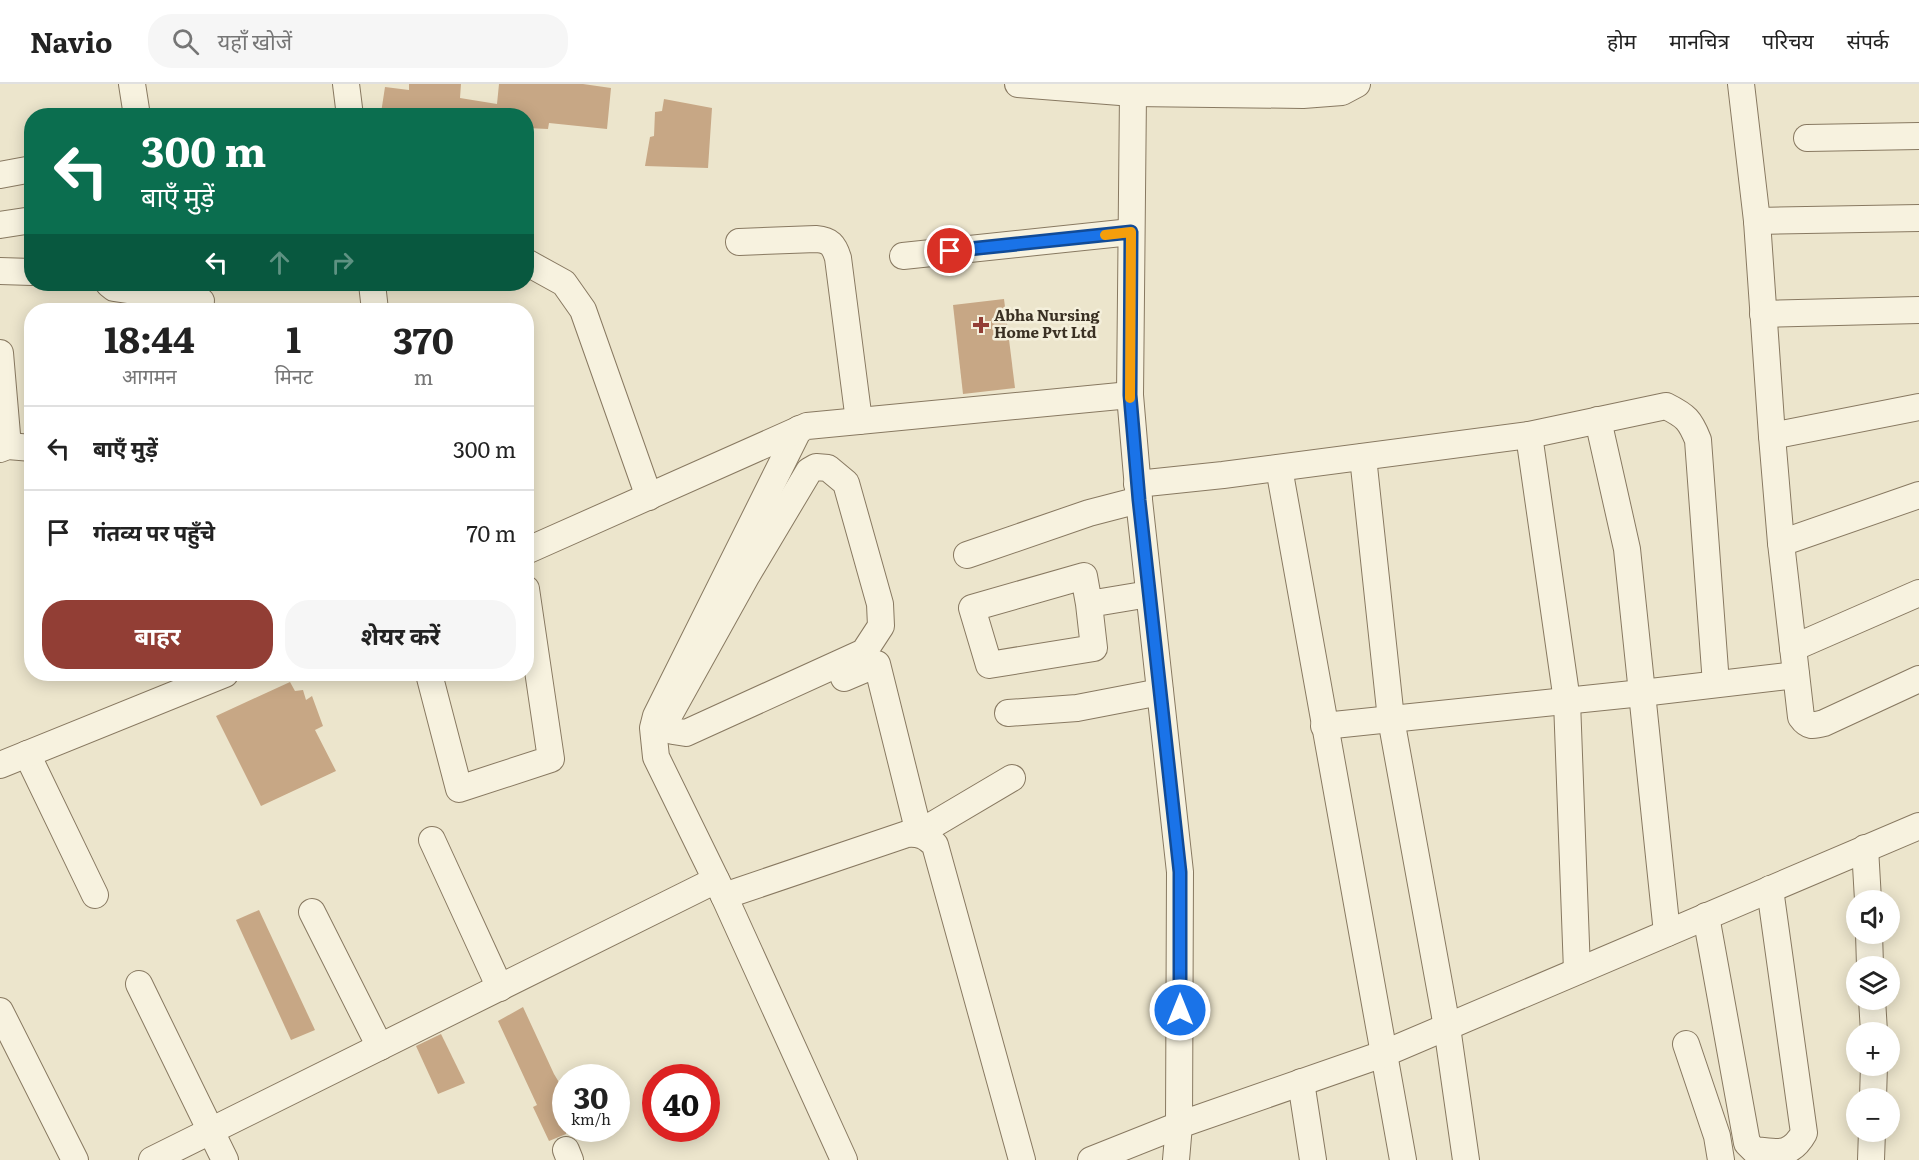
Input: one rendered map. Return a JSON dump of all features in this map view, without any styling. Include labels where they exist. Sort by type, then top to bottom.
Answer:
[{"type":"street","points":[[132,84],[136,108]]},
{"type":"street","points":[[346,84],[349,108]]},
{"type":"street","points":[[1018,84],[1303,95],[1342,92],[1357,84]]},
{"type":"street","points":[[1741,84],[1757,221],[1781,543],[1802,717],[1806,724],[1812,726],[1919,680]]},
{"type":"street","points":[[1131,89],[1130,395],[1138,492],[1180,872],[1179,1125],[1176,1160]]},
{"type":"street","points":[[1807,138],[1919,136]]},
{"type":"street","points":[[0,175],[24,170]]},
{"type":"street","points":[[1757,221],[1919,218]]},
{"type":"street","points":[[0,225],[24,221]]},
{"type":"street","points":[[903,256],[1131,232]]},
{"type":"street","points":[[740,242],[816,239],[827,240],[834,247],[838,258],[859,421]]},
{"type":"street","points":[[534,266],[564,283],[583,310],[649,497]]},
{"type":"street","points":[[0,271],[24,272]]},
{"type":"street","points":[[134,291],[201,301]]},
{"type":"street","points":[[1763,314],[1919,310]]},
{"type":"street","points":[[0,353],[13,448]]},
{"type":"street","points":[[534,547],[807,426],[1130,395]]},
{"type":"street","points":[[967,555],[1089,513],[1138,492],[1279,468],[1528,435],[1666,406],[1690,421],[1698,440],[1716,684]]},
{"type":"street","points":[[1772,436],[1919,407]]},
{"type":"street","points":[[1598,420],[1627,549],[1667,933]]},
{"type":"street","points":[[799,429],[728,593],[667,719],[667,725],[673,731],[686,733],[864,652],[881,626],[880,604],[846,483],[828,468],[816,467],[809,471],[728,593],[656,716],[653,728],[656,757],[720,888],[844,1160]]},
{"type":"street","points":[[1528,435],[1567,701],[1577,971]]},
{"type":"street","points":[[1363,457],[1391,719],[1447,1027],[1466,1160]]},
{"type":"street","points":[[1279,468],[1403,1160]]},
{"type":"street","points":[[1781,543],[1919,495]]},
{"type":"street","points":[[1084,576],[1089,604],[1094,648],[988,665],[972,608],[1084,576]]},
{"type":"street","points":[[1793,648],[1919,592]]},
{"type":"street","points":[[1089,604],[1149,594]]},
{"type":"street","points":[[431,681],[459,789],[551,759],[534,643]]},
{"type":"street","points":[[656,757],[877,664],[919,833],[935,845],[1022,1160]]},
{"type":"street","points":[[1324,726],[1796,675]]},
{"type":"street","points":[[0,765],[204,681]]},
{"type":"street","points":[[1008,713],[1077,708],[1160,692]]},
{"type":"street","points":[[27,754],[95,895]]},
{"type":"street","points":[[152,1160],[500,987],[720,888],[907,834],[919,833],[1012,778]]},
{"type":"street","points":[[1091,1160],[1179,1125],[1383,1054],[1919,826]]},
{"type":"street","points":[[432,840],[500,987]]},
{"type":"street","points":[[1865,848],[1867,890]]},
{"type":"street","points":[[1706,916],[1747,1143],[1754,1150],[1781,1153],[1797,1145],[1804,1133],[1770,889]]},
{"type":"street","points":[[312,912],[381,1047]]},
{"type":"street","points":[[139,984],[225,1160]]},
{"type":"street","points":[[0,1011],[75,1160]]},
{"type":"street","points":[[1686,1044],[1717,1136],[1721,1160]]},
{"type":"street","points":[[1302,1082],[1313,1160]]},
{"type":"street","points":[[1871,1160],[1872,1142]]},
{"type":"building","points":[[409,84],[461,84],[460,98],[497,104],[499,84],[583,84],[611,88],[607,129],[549,123],[548,129],[534,128],[534,108],[382,108],[385,87],[409,90]]},
{"type":"building","points":[[664,99],[712,108],[708,168],[645,166],[650,137],[654,136],[655,112],[662,111]]},
{"type":"building","points":[[1004,299],[1015,388],[963,394],[953,305]]},
{"type":"building","points":[[290,682],[295,691],[303,690],[306,700],[312,696],[323,726],[315,730],[336,771],[261,806],[216,716]]},
{"type":"building","points":[[259,910],[315,1030],[291,1040],[236,920]]},
{"type":"building","points":[[523,1007],[552,1070],[552,1140],[549,1141],[533,1107],[537,1105],[498,1021]]},
{"type":"building","points":[[441,1034],[465,1083],[438,1094],[416,1046]]},
{"type":"slow traffic","points":[[1105,235],[1131,232],[1130,398]]},
{"type":"place","name":"Abha Nursing Home Pvt Ltd","points":[[981,325]]},
{"type":"route","points":[[950,251],[1131,232],[1130,395],[1139,500],[1180,872],[1180,1010]]}]
